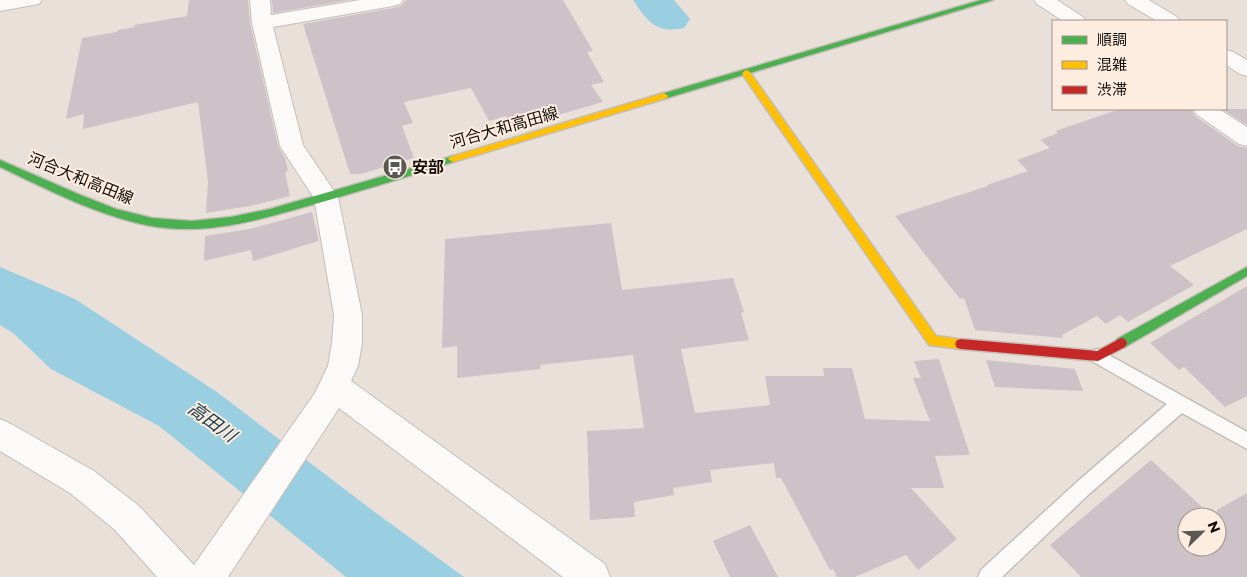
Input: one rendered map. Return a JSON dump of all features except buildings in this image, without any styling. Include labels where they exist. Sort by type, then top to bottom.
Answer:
[{"type":"main road","name":"河合大和高田線","points":[[0,162],[91,203],[133,217],[172,225],[219,223],[326,198],[989,0]]},
{"type":"main road","points":[[746,73],[933,341],[1098,356],[1247,271]]},
{"type":"street","points":[[0,434],[82,482],[199,575],[330,395],[343,366],[348,314],[326,198],[292,146],[262,23],[260,0]]},
{"type":"street","points":[[262,23],[393,0]]},
{"type":"street","points":[[1044,0],[1074,20]]},
{"type":"street","points":[[1135,0],[1168,20]]},
{"type":"street","points":[[1227,57],[1247,69]]},
{"type":"street","points":[[1205,110],[1247,138]]},
{"type":"street","points":[[330,395],[592,577]]},
{"type":"lane","points":[[1098,356],[1247,441]]},
{"type":"lane","points":[[988,577],[1083,488],[1180,404]]},
{"type":"water","name":"高田川","points":[[0,267],[75,299],[217,392],[372,510],[464,577],[346,577],[159,426],[51,369],[13,333],[0,325]]},
{"type":"waterway","points":[[653,0],[670,19]]},
{"type":"traffic: fast","points":[[664,96],[989,0]]},
{"type":"traffic: fast","points":[[0,163],[113,212],[152,222],[192,225],[231,221],[270,212],[453,159]]},
{"type":"traffic: fast","points":[[1121,343],[1247,271]]},
{"type":"traffic: slow","points":[[746,73],[933,341],[961,344]]},
{"type":"traffic: slow","points":[[453,159],[664,96]]},
{"type":"traffic: jam","points":[[961,344],[1098,356],[1121,343]]},
{"type":"place","name":"安部","points":[[395,167]]}]
